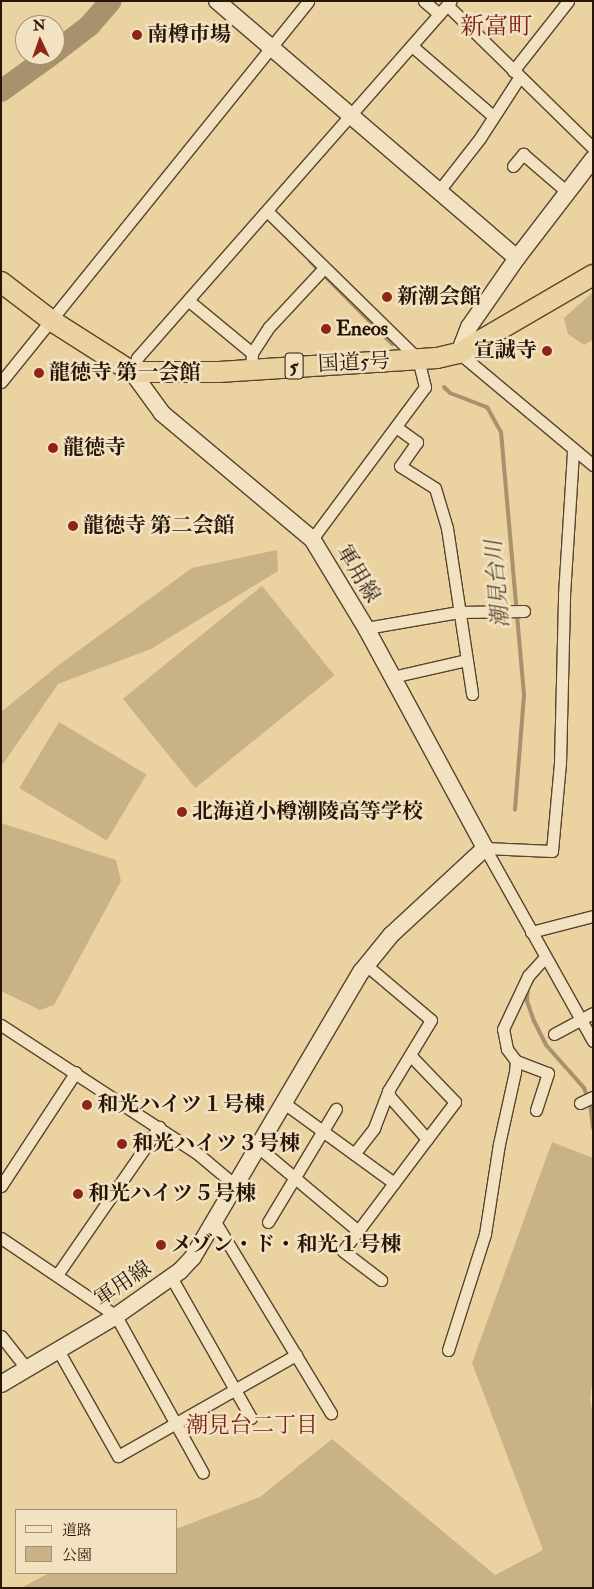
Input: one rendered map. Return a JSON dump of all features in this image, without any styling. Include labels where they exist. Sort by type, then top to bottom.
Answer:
[{"type":"highway","name":"国道5号","points":[[132,372],[219,372],[252,360],[418,359],[459,353],[593,274]]},
{"type":"highway","points":[[1,282],[52,321],[132,372]]},
{"type":"street","points":[[217,1],[269,47],[352,115],[438,192],[516,258]]},
{"type":"street","points":[[1,382],[52,321],[269,47],[308,1]]},
{"type":"street","points":[[424,1],[446,7],[593,148]]},
{"type":"street","points":[[438,192],[494,117],[516,75],[568,1]]},
{"type":"street","points":[[132,372],[137,358],[446,7]]},
{"type":"street","points":[[412,46],[494,117]]},
{"type":"street","points":[[513,166],[523,154],[567,192]]},
{"type":"street","points":[[593,159],[516,258],[470,327],[459,353],[593,465]]},
{"type":"street","points":[[267,211],[321,271],[418,359],[425,387],[312,538]]},
{"type":"street","points":[[189,300],[252,360],[269,327],[321,271]]},
{"type":"street","name":"軍用線","points":[[1,1384],[116,1316],[171,1278],[193,1257],[366,965],[401,925],[485,848],[366,628],[312,538],[162,413],[132,372]]},
{"type":"street","points":[[396,427],[417,442],[400,466],[435,488],[447,528],[472,694]]},
{"type":"street","points":[[485,848],[552,851],[560,763],[564,595],[573,450]]},
{"type":"street","points":[[366,628],[459,612],[519,611]]},
{"type":"street","points":[[392,677],[466,660]]},
{"type":"street","points":[[485,848],[593,1041]]},
{"type":"street","points":[[531,932],[593,916]]},
{"type":"street","points":[[536,1110],[548,1073],[516,1061],[506,1049],[503,1029],[528,976],[546,957]]},
{"type":"street","points":[[354,1154],[374,1128],[388,1090],[431,1020],[366,965]]},
{"type":"street","points":[[554,1034],[593,1014]]},
{"type":"street","points":[[1,1026],[76,1072],[159,1127],[198,1154],[235,1185]]},
{"type":"street","points":[[381,1280],[343,1251],[455,1102],[410,1055]]},
{"type":"street","points":[[448,1350],[485,1234],[516,1061]]},
{"type":"street","points":[[1,1186],[76,1072]]},
{"type":"street","points":[[388,1090],[390,1098],[427,1139]]},
{"type":"street","points":[[284,1103],[394,1183]]},
{"type":"street","points":[[268,1222],[336,1109]]},
{"type":"street","points":[[57,1275],[159,1127]]},
{"type":"street","points":[[258,1146],[358,1231]]},
{"type":"street","points":[[214,1220],[331,1413]]},
{"type":"street","points":[[1,1238],[116,1316],[203,1473]]},
{"type":"street","points":[[171,1278],[251,1418]]},
{"type":"street","points":[[1,1336],[27,1369]]},
{"type":"street","points":[[58,1350],[118,1456],[296,1355]]},
{"type":"green space","points":[[593,292],[593,340],[584,345],[568,334],[564,318]]},
{"type":"green space","points":[[277,550],[278,571],[151,649],[58,684],[1,767],[1,712],[60,664],[192,568]]},
{"type":"green space","points":[[262,586],[334,675],[195,788],[123,699]]},
{"type":"green space","points":[[59,722],[146,775],[107,841],[19,788]]},
{"type":"green space","points":[[1,823],[116,860],[121,881],[54,1005],[40,1010],[1,991]]},
{"type":"green space","points":[[552,1142],[593,1158],[593,1378],[590,1399],[593,1416],[593,1588],[21,1588],[47,1574],[178,1574],[178,1528],[260,1497],[332,1439],[495,1575],[543,1550],[472,1363]]},
{"type":"waterway","points":[[65,44],[89,26],[111,1]]},
{"type":"waterway","points":[[1,91],[37,65]]},
{"type":"waterway","name":"潮見台川","points":[[310,261],[392,344]]},
{"type":"waterway","name":"潮見台川","points":[[444,387],[450,393],[487,407],[501,432],[524,695],[515,810]]},
{"type":"waterway","name":"潮見台川","points":[[528,986],[527,1001],[534,1021],[546,1045],[584,1088],[590,1103],[593,1128]]},
{"type":"place","name":"南樽市場","points":[[137,35]]},
{"type":"place","name":"新潮会館","points":[[387,297]]},
{"type":"place","name":"Eneos","points":[[326,329]]},
{"type":"place","name":"宣誠寺","points":[[547,351]]},
{"type":"place","name":"龍徳寺 第一会館","points":[[39,373]]},
{"type":"place","name":"龍徳寺","points":[[53,448]]},
{"type":"place","name":"龍徳寺 第二会館","points":[[73,526]]},
{"type":"place","name":"北海道小樽潮陵高等学校","points":[[182,812]]},
{"type":"place","name":"和光ハイツ１号棟","points":[[87,1105]]},
{"type":"place","name":"和光ハイツ３号棟","points":[[122,1144]]},
{"type":"place","name":"和光ハイツ５号棟","points":[[78,1194]]},
{"type":"place","name":"メゾン・ド・和光１号棟","points":[[161,1245]]},
{"type":"district","name":"新富町","points":[[496,27]]},
{"type":"district","name":"潮見台二丁目","points":[[252,1426]]}]
